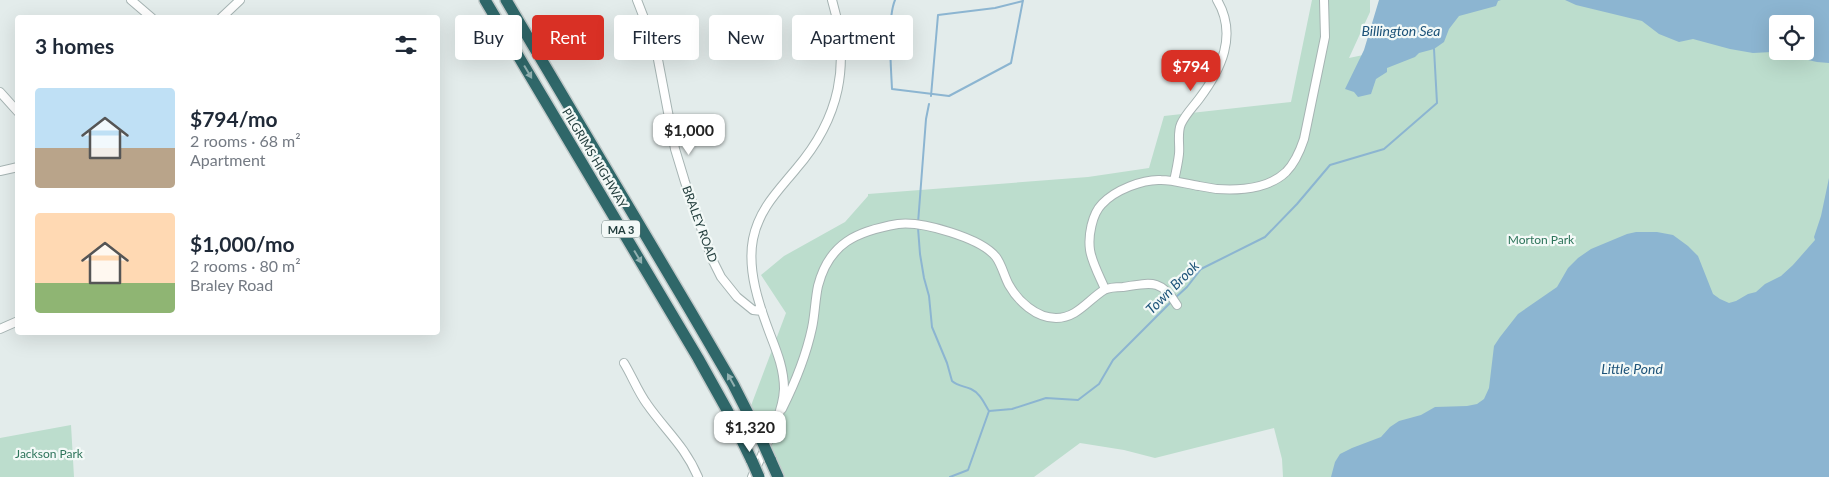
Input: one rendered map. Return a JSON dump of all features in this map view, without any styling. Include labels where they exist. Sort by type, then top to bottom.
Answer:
[{"type":"highway","name":"PILGRIMS HIGHWAY","points":[[485,0],[698,358],[727,410],[759,477]]},
{"type":"highway","name":"PILGRIMS HIGHWAY","points":[[506,0],[692,312],[733,384],[778,477]]},
{"type":"street","points":[[130,0],[148,15]]},
{"type":"street","points":[[224,15],[240,0]]},
{"type":"street","name":"BRALEY ROAD","points":[[637,0],[656,49],[675,149],[712,259],[721,277],[737,297],[752,310],[762,311]]},
{"type":"street","points":[[782,409],[784,389],[781,362],[762,311],[755,285],[751,257],[755,228],[770,200],[800,165],[819,137],[836,101],[841,49],[838,24],[832,0]]},
{"type":"street","points":[[1174,181],[1178,163],[1181,125],[1214,79],[1223,58],[1226,40],[1225,22],[1218,0]]},
{"type":"street","points":[[1105,289],[1090,249],[1092,228],[1099,208],[1111,197],[1136,184],[1151,180],[1174,181],[1208,188],[1242,188],[1270,182],[1281,176],[1290,167],[1304,139],[1325,36],[1324,0]]},
{"type":"street","points":[[0,92],[15,109]]},
{"type":"street","points":[[0,171],[15,168]]},
{"type":"street","points":[[752,477],[793,386],[808,343],[813,326],[818,285],[823,271],[835,251],[846,241],[862,232],[893,225],[913,223],[924,224],[962,237],[990,251],[997,258],[1013,291],[1024,304],[1040,315],[1054,318],[1071,315],[1105,289],[1146,283],[1160,286],[1172,296],[1177,305]]},
{"type":"street","points":[[0,329],[15,322]]},
{"type":"street","points":[[624,363],[646,404],[673,435],[691,461],[698,477]]},
{"type":"green space","name":"Morton Park","points":[[1312,0],[1370,0],[1370,12],[1349,58],[1387,50],[1484,0],[1585,0],[1769,49],[1769,60],[1814,60],[1814,48],[1829,43],[1829,477],[1283,477],[1282,459],[1274,428],[1155,458],[1124,450],[1080,443],[1034,477],[779,477],[746,419],[786,313],[761,275],[784,256],[845,222],[868,194],[1088,177],[1149,168],[1164,116],[1291,102]]},
{"type":"green space","name":"Jackson Park","points":[[71,425],[74,477],[0,477],[0,438]]},
{"type":"water","name":"Billington Sea","points":[[1379,0],[1501,0],[1498,1],[1496,6],[1459,16],[1449,29],[1444,42],[1434,49],[1419,53],[1415,57],[1387,68],[1387,72],[1376,79],[1371,94],[1358,97],[1354,92],[1345,89],[1364,50]]},
{"type":"water","points":[[1565,0],[1829,0],[1829,63],[1808,60],[1814,60],[1814,15],[1769,15],[1769,52],[1753,53],[1693,39],[1679,42],[1659,34],[1642,21],[1576,5]]},
{"type":"water","name":"Little Pond","points":[[1829,178],[1829,477],[1331,477],[1335,462],[1340,454],[1381,437],[1399,421],[1421,415],[1435,407],[1467,406],[1477,404],[1484,399],[1489,388],[1494,346],[1500,337],[1518,314],[1557,287],[1568,268],[1591,249],[1636,232],[1657,232],[1673,235],[1698,256],[1713,294],[1729,303],[1736,301],[1756,292],[1765,284],[1781,276],[1815,240],[1814,237],[1821,216]]},
{"type":"waterway","points":[[895,0],[890,31],[892,89],[949,96],[1011,63],[1023,0]]},
{"type":"waterway","points":[[931,96],[938,15],[995,8],[1023,1]]},
{"type":"waterway","name":"Town Brook","points":[[1175,298],[1187,287],[1201,269],[1265,237],[1297,204],[1330,165],[1384,149],[1437,103],[1434,49]]},
{"type":"waterway","points":[[918,223],[926,119],[929,104]]},
{"type":"waterway","points":[[918,228],[920,254],[929,296],[932,327],[947,363],[952,381],[977,393],[989,411]]},
{"type":"waterway","name":"Town Brook","points":[[950,477],[968,470],[989,411],[1012,409],[1046,398],[1078,400],[1099,384],[1113,360],[1172,301]]}]
